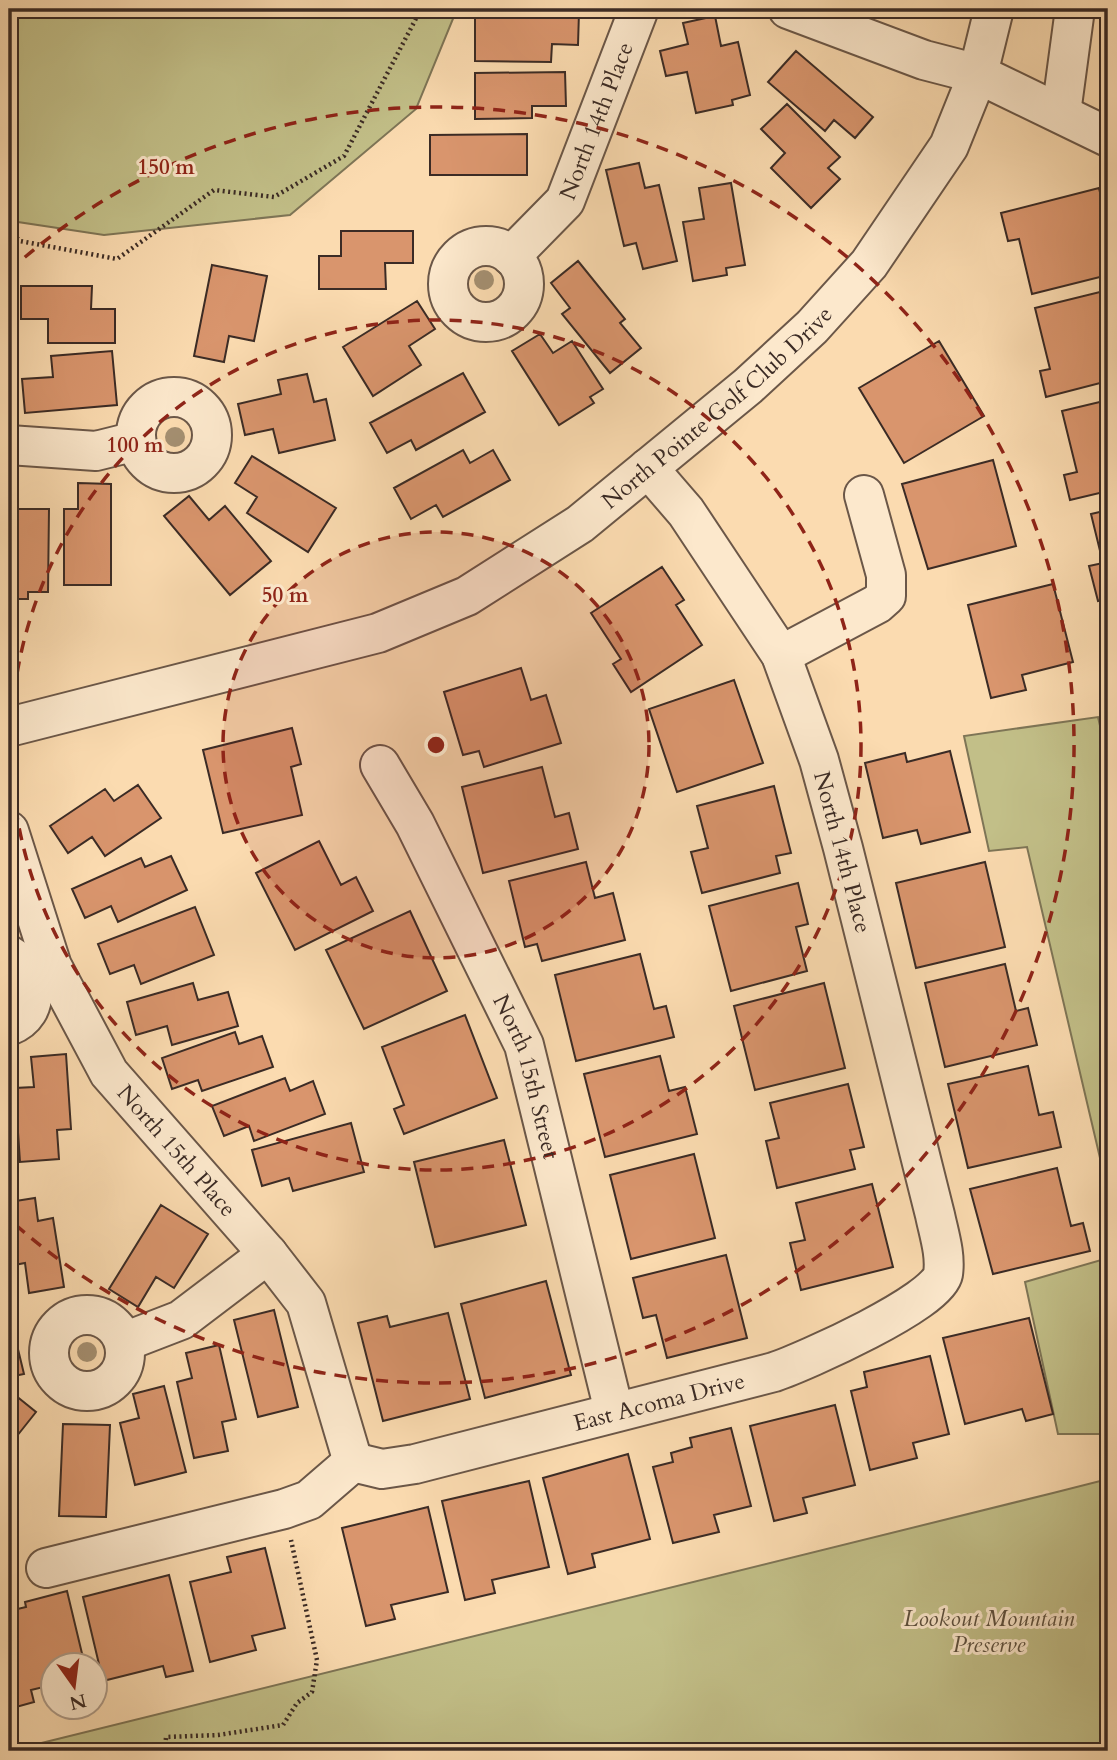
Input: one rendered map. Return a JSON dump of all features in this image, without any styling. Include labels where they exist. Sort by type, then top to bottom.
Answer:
[{"type":"street","name":"North 14th Place","points":[[512,256],[565,201],[639,9]]},
{"type":"street","points":[[788,9],[924,60],[978,74],[1108,137]]},
{"type":"street","name":"North Pointe Golf Club Drive","points":[[9,727],[378,633],[467,596],[580,524],[747,386],[803,336],[869,264],[949,145],[978,74],[994,9]]},
{"type":"street","points":[[1061,113],[1075,9]]},
{"type":"street","points":[[9,444],[96,451],[136,441]]},
{"type":"street","name":"North 14th Place","points":[[648,468],[686,512],[781,655],[819,760],[843,848],[935,1215],[943,1251],[943,1276]]},
{"type":"street","points":[[781,655],[877,604],[886,596],[886,575],[864,495]]},
{"type":"street","name":"North 15th Street","points":[[380,765],[415,824],[524,1045],[614,1411]]},
{"type":"street","name":"North 15th Place","points":[[9,831],[30,966],[109,1073],[268,1254],[306,1303],[353,1462]]},
{"type":"street","points":[[9,1026],[27,1013],[33,999],[30,966]]},
{"type":"street","points":[[124,1342],[181,1320],[268,1254]]},
{"type":"street","name":"East Acoma Drive","points":[[353,1462],[382,1469],[415,1464],[614,1411],[774,1373],[809,1361],[929,1295],[943,1276]]},
{"type":"street","points":[[46,1569],[284,1509],[309,1500],[353,1462]]},
{"type":"path","points":[[9,37],[20,13],[18,9]]},
{"type":"path","points":[[9,230],[20,241],[117,259],[214,190],[274,197],[344,156],[421,9]]},
{"type":"path","points":[[165,1751],[166,1737],[218,1735],[283,1725],[297,1703],[312,1692],[317,1660],[284,1509]]},
{"type":"green space","points":[[9,9],[457,9],[416,109],[290,215],[104,235],[18,222],[9,211]]},
{"type":"green space","points":[[1098,717],[1108,761],[1108,1192],[1027,847],[989,851],[964,736]]},
{"type":"green space","points":[[1108,1258],[1108,1434],[1058,1434],[1025,1282]]},
{"type":"green space","name":"Lookout Mountain Preserve","points":[[1108,1479],[1108,1751],[9,1751],[1053,1493]]},
{"type":"building","points":[[475,11],[579,12],[578,45],[552,44],[551,62],[475,61]]},
{"type":"building","points":[[715,16],[721,46],[738,42],[750,95],[732,100],[733,105],[696,113],[687,72],[666,76],[660,51],[688,44],[683,23]]},
{"type":"building","points":[[796,51],[873,117],[855,138],[834,120],[825,131],[768,82]]},
{"type":"building","points":[[565,72],[566,106],[532,106],[532,118],[475,119],[475,73]]},
{"type":"building","points":[[787,104],[840,157],[828,168],[840,179],[811,208],[771,168],[785,153],[761,129]]},
{"type":"building","points":[[527,134],[527,175],[430,175],[430,135]]},
{"type":"building","points":[[639,163],[645,188],[659,185],[677,261],[643,269],[636,243],[624,246],[606,170]]},
{"type":"building","points":[[731,183],[745,265],[726,268],[727,275],[693,281],[683,222],[704,219],[699,188]]},
{"type":"building","points":[[1099,188],[1108,227],[1108,275],[1032,294],[1019,239],[1008,241],[1001,213]]},
{"type":"building","points":[[341,231],[413,231],[413,263],[385,263],[386,289],[319,289],[319,256],[341,256]]},
{"type":"building","points":[[578,261],[625,319],[620,323],[641,348],[610,373],[562,314],[570,308],[551,283]]},
{"type":"building","points":[[212,265],[267,276],[254,341],[229,336],[224,362],[194,356]]},
{"type":"building","points":[[21,286],[92,286],[91,309],[115,309],[115,343],[48,343],[48,319],[21,319]]},
{"type":"building","points":[[1108,290],[1108,381],[1046,397],[1040,371],[1050,369],[1035,308]]},
{"type":"building","points":[[417,301],[435,329],[409,346],[421,365],[373,396],[343,347]]},
{"type":"building","points":[[540,334],[553,353],[572,341],[603,389],[590,397],[594,403],[559,425],[512,351]]},
{"type":"building","points":[[939,341],[984,416],[904,463],[859,388]]},
{"type":"building","points":[[112,351],[117,405],[25,413],[22,379],[53,377],[51,356]]},
{"type":"building","points":[[463,373],[485,412],[416,450],[411,440],[387,453],[370,423]]},
{"type":"building","points":[[307,374],[314,402],[326,399],[335,440],[279,453],[273,429],[245,435],[238,404],[281,394],[278,380]]},
{"type":"building","points":[[1108,400],[1108,491],[1070,500],[1064,475],[1077,472],[1062,411]]},
{"type":"building","points":[[463,450],[470,463],[493,450],[510,480],[443,517],[436,505],[411,519],[394,488]]},
{"type":"building","points":[[252,456],[336,508],[308,552],[247,513],[257,497],[235,483]]},
{"type":"building","points":[[993,460],[1016,546],[928,569],[902,484]]},
{"type":"building","points":[[78,483],[111,484],[111,585],[64,585],[64,509],[78,509]]},
{"type":"building","points":[[189,496],[209,520],[225,506],[271,561],[230,595],[164,516]]},
{"type":"building","points":[[14,509],[49,509],[48,592],[28,592],[28,599],[9,599],[9,542],[14,542]]},
{"type":"building","points":[[1108,510],[1108,599],[1098,601],[1089,566],[1103,563],[1091,514]]},
{"type":"building","points":[[662,567],[684,600],[676,605],[702,645],[631,692],[613,664],[621,659],[591,613]]},
{"type":"building","points":[[1053,584],[1073,662],[1022,675],[1026,690],[991,698],[968,605]]},
{"type":"building","points":[[521,668],[531,700],[546,695],[561,743],[484,767],[479,751],[463,755],[444,692]]},
{"type":"building","points":[[734,680],[763,763],[677,792],[649,709]]},
{"type":"building","points":[[292,728],[301,764],[291,767],[302,815],[223,833],[203,750]]},
{"type":"building","points":[[950,751],[970,832],[921,844],[917,830],[883,838],[865,763],[905,753],[907,762]]},
{"type":"building","points":[[542,767],[555,817],[569,813],[578,849],[483,873],[462,787]]},
{"type":"building","points":[[138,785],[161,818],[105,856],[92,837],[68,853],[50,826],[105,789],[114,801]]},
{"type":"building","points":[[774,786],[791,853],[776,856],[780,873],[702,893],[691,852],[708,848],[697,806]]},
{"type":"building","points":[[319,841],[341,885],[356,877],[373,911],[295,950],[256,873]]},
{"type":"building","points":[[171,856],[187,890],[118,922],[111,906],[85,918],[72,889],[141,858],[145,867]]},
{"type":"building","points":[[586,862],[595,898],[613,893],[625,940],[542,961],[537,944],[525,947],[509,881]]},
{"type":"building","points":[[985,862],[1005,947],[916,968],[896,883]]},
{"type":"building","points":[[798,883],[808,924],[796,927],[807,971],[731,991],[709,906]]},
{"type":"building","points":[[195,907],[214,955],[141,984],[134,965],[110,974],[98,944]]},
{"type":"building","points":[[410,911],[447,991],[364,1029],[326,950]]},
{"type":"building","points":[[640,954],[654,1009],[666,1006],[674,1037],[576,1061],[555,975]]},
{"type":"building","points":[[1005,964],[1016,1011],[1028,1008],[1037,1045],[945,1067],[925,983]]},
{"type":"building","points":[[193,983],[198,1000],[228,992],[238,1026],[172,1045],[167,1026],[136,1035],[127,1002]]},
{"type":"building","points":[[824,983],[845,1068],[755,1090],[734,1006]]},
{"type":"building","points":[[465,1015],[497,1098],[404,1134],[394,1109],[404,1105],[382,1047]]},
{"type":"building","points":[[235,1032],[239,1044],[262,1036],[273,1067],[202,1091],[198,1080],[172,1089],[162,1058]]},
{"type":"building","points":[[66,1054],[71,1129],[57,1130],[59,1159],[20,1162],[15,1088],[34,1087],[31,1057]]},
{"type":"building","points":[[660,1056],[669,1091],[685,1087],[697,1134],[605,1157],[584,1074]]},
{"type":"building","points":[[1028,1066],[1039,1115],[1053,1112],[1061,1147],[968,1168],[948,1084]]},
{"type":"building","points":[[285,1078],[290,1091],[313,1081],[325,1114],[254,1141],[249,1126],[224,1136],[212,1106]]},
{"type":"building","points":[[848,1084],[864,1147],[850,1150],[855,1169],[777,1188],[766,1141],[779,1138],[770,1103]]},
{"type":"building","points":[[351,1123],[364,1172],[293,1191],[289,1178],[262,1186],[252,1150]]},
{"type":"building","points":[[504,1140],[526,1225],[435,1247],[414,1162]]},
{"type":"building","points":[[694,1154],[715,1238],[631,1259],[610,1175]]},
{"type":"building","points":[[1057,1168],[1071,1226],[1083,1223],[1090,1251],[993,1274],[970,1189]]},
{"type":"building","points":[[872,1184],[893,1267],[801,1290],[790,1243],[805,1240],[796,1203]]},
{"type":"building","points":[[35,1198],[38,1221],[53,1218],[64,1287],[29,1293],[25,1263],[9,1266],[9,1202]]},
{"type":"building","points":[[161,1205],[208,1234],[174,1288],[156,1277],[138,1307],[109,1289]]},
{"type":"building","points":[[726,1255],[747,1338],[667,1358],[656,1315],[643,1318],[633,1278]]},
{"type":"building","points":[[546,1281],[571,1375],[485,1398],[461,1304]]},
{"type":"building","points":[[274,1310],[298,1407],[258,1417],[234,1320]]},
{"type":"building","points":[[448,1313],[470,1399],[383,1421],[358,1323],[387,1316],[390,1327]]},
{"type":"building","points":[[1029,1318],[1053,1414],[1026,1421],[1022,1409],[965,1424],[943,1338]]},
{"type":"building","points":[[16,1341],[24,1374],[9,1377],[9,1343]]},
{"type":"building","points":[[219,1345],[236,1419],[222,1422],[228,1451],[194,1458],[177,1382],[192,1378],[186,1353]]},
{"type":"building","points":[[930,1356],[949,1434],[913,1443],[917,1458],[870,1470],[851,1391],[867,1387],[864,1372]]},
{"type":"building","points":[[164,1386],[186,1472],[135,1485],[120,1423],[139,1418],[133,1394]]},
{"type":"building","points":[[9,1392],[36,1412],[9,1446]]},
{"type":"building","points":[[835,1405],[855,1485],[803,1498],[807,1513],[774,1521],[750,1426]]},
{"type":"building","points":[[63,1424],[110,1425],[106,1517],[59,1516]]},
{"type":"building","points":[[731,1428],[751,1506],[714,1515],[719,1532],[673,1543],[653,1467],[673,1462],[671,1453],[692,1447],[690,1438]]},
{"type":"building","points":[[628,1454],[650,1539],[592,1554],[595,1567],[568,1574],[543,1478]]},
{"type":"building","points":[[529,1481],[549,1567],[492,1580],[495,1593],[465,1600],[442,1501]]},
{"type":"building","points":[[428,1507],[448,1592],[391,1605],[395,1619],[366,1626],[342,1528]]},
{"type":"building","points":[[265,1548],[285,1628],[252,1636],[256,1650],[210,1662],[190,1582],[231,1572],[227,1557]]},
{"type":"building","points":[[169,1575],[193,1671],[166,1677],[163,1666],[108,1680],[108,1652],[96,1652],[83,1597]]},
{"type":"building","points":[[67,1591],[82,1652],[38,1652],[38,1688],[31,1690],[34,1702],[9,1709],[9,1611],[26,1607],[25,1602]]}]
